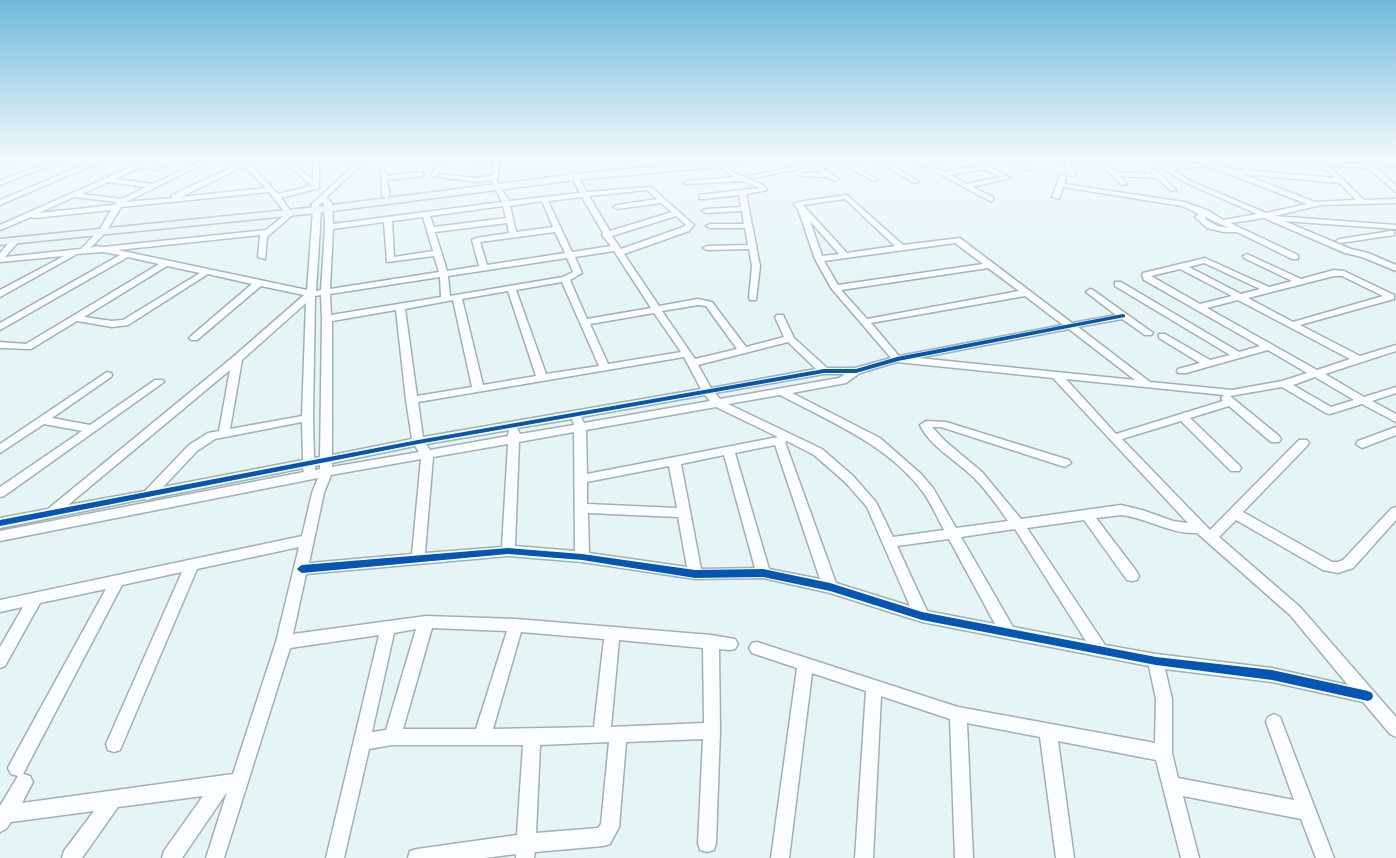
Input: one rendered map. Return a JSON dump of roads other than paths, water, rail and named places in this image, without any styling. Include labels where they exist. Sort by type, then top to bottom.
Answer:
[{"type":"street","points":[[0,228],[63,199]]},
{"type":"street","points":[[91,199],[119,205]]},
{"type":"street","points":[[0,294],[82,250],[104,228],[119,205],[130,199]]},
{"type":"street","points":[[22,217],[179,199]]},
{"type":"street","points":[[278,199],[287,210]]},
{"type":"street","points":[[318,493],[309,470],[306,418],[311,294],[322,205],[327,199]]},
{"type":"street","points":[[0,236],[287,210],[364,199]]},
{"type":"street","points":[[322,205],[367,199]]},
{"type":"street","points":[[504,199],[513,235]]},
{"type":"street","points":[[329,227],[544,199]]},
{"type":"street","points":[[327,319],[511,288],[565,278],[578,273],[544,199]]},
{"type":"street","points":[[585,199],[606,235],[690,358],[708,393],[717,403],[784,439],[818,452],[849,479],[872,505],[922,616]]},
{"type":"street","points":[[743,199],[757,275],[753,298]]},
{"type":"street","points":[[833,199],[798,204],[845,255]]},
{"type":"street","points":[[849,199],[901,247]]},
{"type":"street","points":[[1158,199],[1179,202],[1295,257]]},
{"type":"street","points":[[1231,199],[1340,241],[1366,255],[1395,267]]},
{"type":"street","points":[[1300,199],[1313,204]]},
{"type":"street","points":[[97,248],[311,294],[484,268],[617,251],[690,226],[664,200],[633,215],[606,235]]},
{"type":"street","points":[[1223,222],[1276,216],[1313,204],[1396,201]]},
{"type":"street","points":[[215,858],[230,783],[284,642],[318,493],[326,466],[327,319],[325,292],[329,227],[322,205]]},
{"type":"street","points":[[617,207],[633,215],[677,213]]},
{"type":"street","points":[[706,211],[745,209]]},
{"type":"street","points":[[802,209],[820,259],[835,288],[897,360],[1232,393],[1284,384],[1396,348]]},
{"type":"street","points":[[262,257],[262,239],[266,232],[287,210]]},
{"type":"street","points":[[426,214],[444,275],[446,299]]},
{"type":"street","points":[[1206,214],[1199,217],[1210,226],[1243,232]]},
{"type":"street","points":[[1276,216],[1372,225],[1395,230]]},
{"type":"street","points":[[1276,216],[1395,230]]},
{"type":"street","points":[[1276,216],[1348,251],[1366,255]]},
{"type":"street","points":[[388,219],[390,260],[437,253]]},
{"type":"street","points":[[431,230],[509,220]]},
{"type":"street","points":[[710,226],[748,226]]},
{"type":"street","points":[[0,242],[104,228]]},
{"type":"street","points":[[484,268],[476,240],[558,229]]},
{"type":"street","points":[[1340,241],[1395,230]]},
{"type":"street","points":[[0,261],[97,248],[266,232]]},
{"type":"street","points":[[0,261],[16,240]]},
{"type":"street","points":[[820,259],[957,240],[1149,385]]},
{"type":"street","points":[[707,248],[752,247]]},
{"type":"street","points":[[1,326],[126,255]]},
{"type":"street","points":[[1247,256],[1299,281]]},
{"type":"street","points":[[1267,289],[1213,262],[1205,260],[1146,275],[1147,278],[1396,419]]},
{"type":"street","points":[[0,345],[28,347],[166,263]]},
{"type":"street","points":[[835,288],[990,265]]},
{"type":"street","points":[[1181,266],[1357,359]]},
{"type":"street","points":[[74,318],[112,324],[125,323],[208,271]]},
{"type":"street","points":[[1200,307],[1299,281],[1339,273],[1391,297],[1291,325]]},
{"type":"street","points":[[565,278],[604,366]]},
{"type":"street","points":[[194,338],[260,282]]},
{"type":"street","points":[[1118,284],[1237,355]]},
{"type":"street","points":[[511,288],[542,377]]},
{"type":"street","points":[[1090,292],[1148,332]]},
{"type":"street","points":[[863,322],[1025,293]]},
{"type":"street","points":[[40,527],[52,512],[237,359],[311,294]]},
{"type":"street","points":[[457,297],[478,388]]},
{"type":"street","points":[[585,322],[698,302],[709,304],[743,350]]},
{"type":"street","points":[[400,306],[418,442],[427,454],[418,558]]},
{"type":"street","points":[[578,421],[717,403],[842,381],[858,371],[897,360],[1124,316]]},
{"type":"street","points":[[780,317],[790,338],[824,371]]},
{"type":"street","points":[[1162,336],[1208,363]]},
{"type":"street","points":[[411,400],[604,366],[690,358],[743,350],[790,338]]},
{"type":"street","points":[[1182,371],[1269,347]]},
{"type":"street","points":[[224,433],[237,359]]},
{"type":"street","points":[[326,466],[427,454],[514,433],[824,371],[858,371]]},
{"type":"street","points":[[0,449],[106,375]]},
{"type":"street","points":[[1057,376],[1114,438],[1205,531],[1295,611],[1368,696],[1390,717],[1396,729]]},
{"type":"street","points":[[0,493],[159,382]]},
{"type":"street","points":[[1284,384],[1330,411],[1361,400],[1394,392]]},
{"type":"street","points":[[1213,391],[1231,402],[1275,439]]},
{"type":"street","points":[[782,392],[876,440],[929,491],[1007,631]]},
{"type":"street","points":[[1114,438],[1231,402]]},
{"type":"street","points":[[1183,417],[1235,468]]},
{"type":"street","points":[[141,508],[147,494],[193,448],[212,436],[306,418]]},
{"type":"street","points":[[42,420],[93,429]]},
{"type":"street","points":[[578,421],[583,508],[582,556]]},
{"type":"street","points":[[1065,463],[942,424],[930,423],[926,426],[930,434],[967,462],[979,475],[1018,525],[1102,651]]},
{"type":"street","points":[[1362,444],[1396,431]]},
{"type":"street","points":[[0,536],[141,508],[326,466],[418,442],[514,433]]},
{"type":"street","points":[[508,551],[514,433]]},
{"type":"street","points":[[582,480],[784,439]]},
{"type":"street","points":[[784,439],[830,587]]},
{"type":"street","points":[[889,542],[1087,515],[1131,511],[1147,514],[1183,529],[1205,531],[1230,517],[1303,443]]},
{"type":"street","points":[[728,450],[763,572]]},
{"type":"street","points":[[674,460],[695,574]]},
{"type":"street","points":[[0,523],[147,494],[309,470]]},
{"type":"street","points":[[583,508],[684,513]]},
{"type":"street","points":[[1230,517],[1328,566],[1337,568],[1348,564],[1396,512]]},
{"type":"street","points":[[1087,515],[1132,576]]},
{"type":"street","points":[[0,606],[191,567],[307,540]]},
{"type":"street","points":[[302,569],[508,551],[582,556],[695,574],[763,572],[830,587],[922,616],[1156,661],[1272,675],[1368,696]]},
{"type":"street","points":[[114,744],[191,567]]},
{"type":"street","points":[[2,818],[20,775],[117,582]]},
{"type":"street","points":[[0,660],[35,599]]},
{"type":"street","points":[[284,642],[426,622],[516,625],[612,632],[730,644]]},
{"type":"street","points":[[392,737],[426,622]]},
{"type":"street","points":[[482,737],[516,625]]},
{"type":"street","points":[[335,858],[388,627]]},
{"type":"street","points":[[427,857],[525,851],[603,837],[608,834],[612,632]]},
{"type":"street","points":[[707,843],[712,731],[711,641]]},
{"type":"street","points":[[757,648],[958,714],[1163,752]]},
{"type":"street","points":[[1156,661],[1164,699],[1163,752],[1190,858]]},
{"type":"street","points":[[780,858],[805,664]]},
{"type":"street","points":[[864,858],[874,686]]},
{"type":"street","points":[[958,714],[964,858]]},
{"type":"street","points":[[1274,722],[1325,858]]},
{"type":"street","points":[[363,742],[392,737],[532,737],[712,731]]},
{"type":"street","points":[[1048,731],[1065,858]]},
{"type":"street","points":[[525,851],[532,737]]},
{"type":"street","points":[[2,818],[113,799],[230,783]]},
{"type":"street","points":[[171,858],[230,783]]},
{"type":"street","points":[[1171,785],[1308,811]]},
{"type":"street","points":[[71,858],[113,799]]}]
